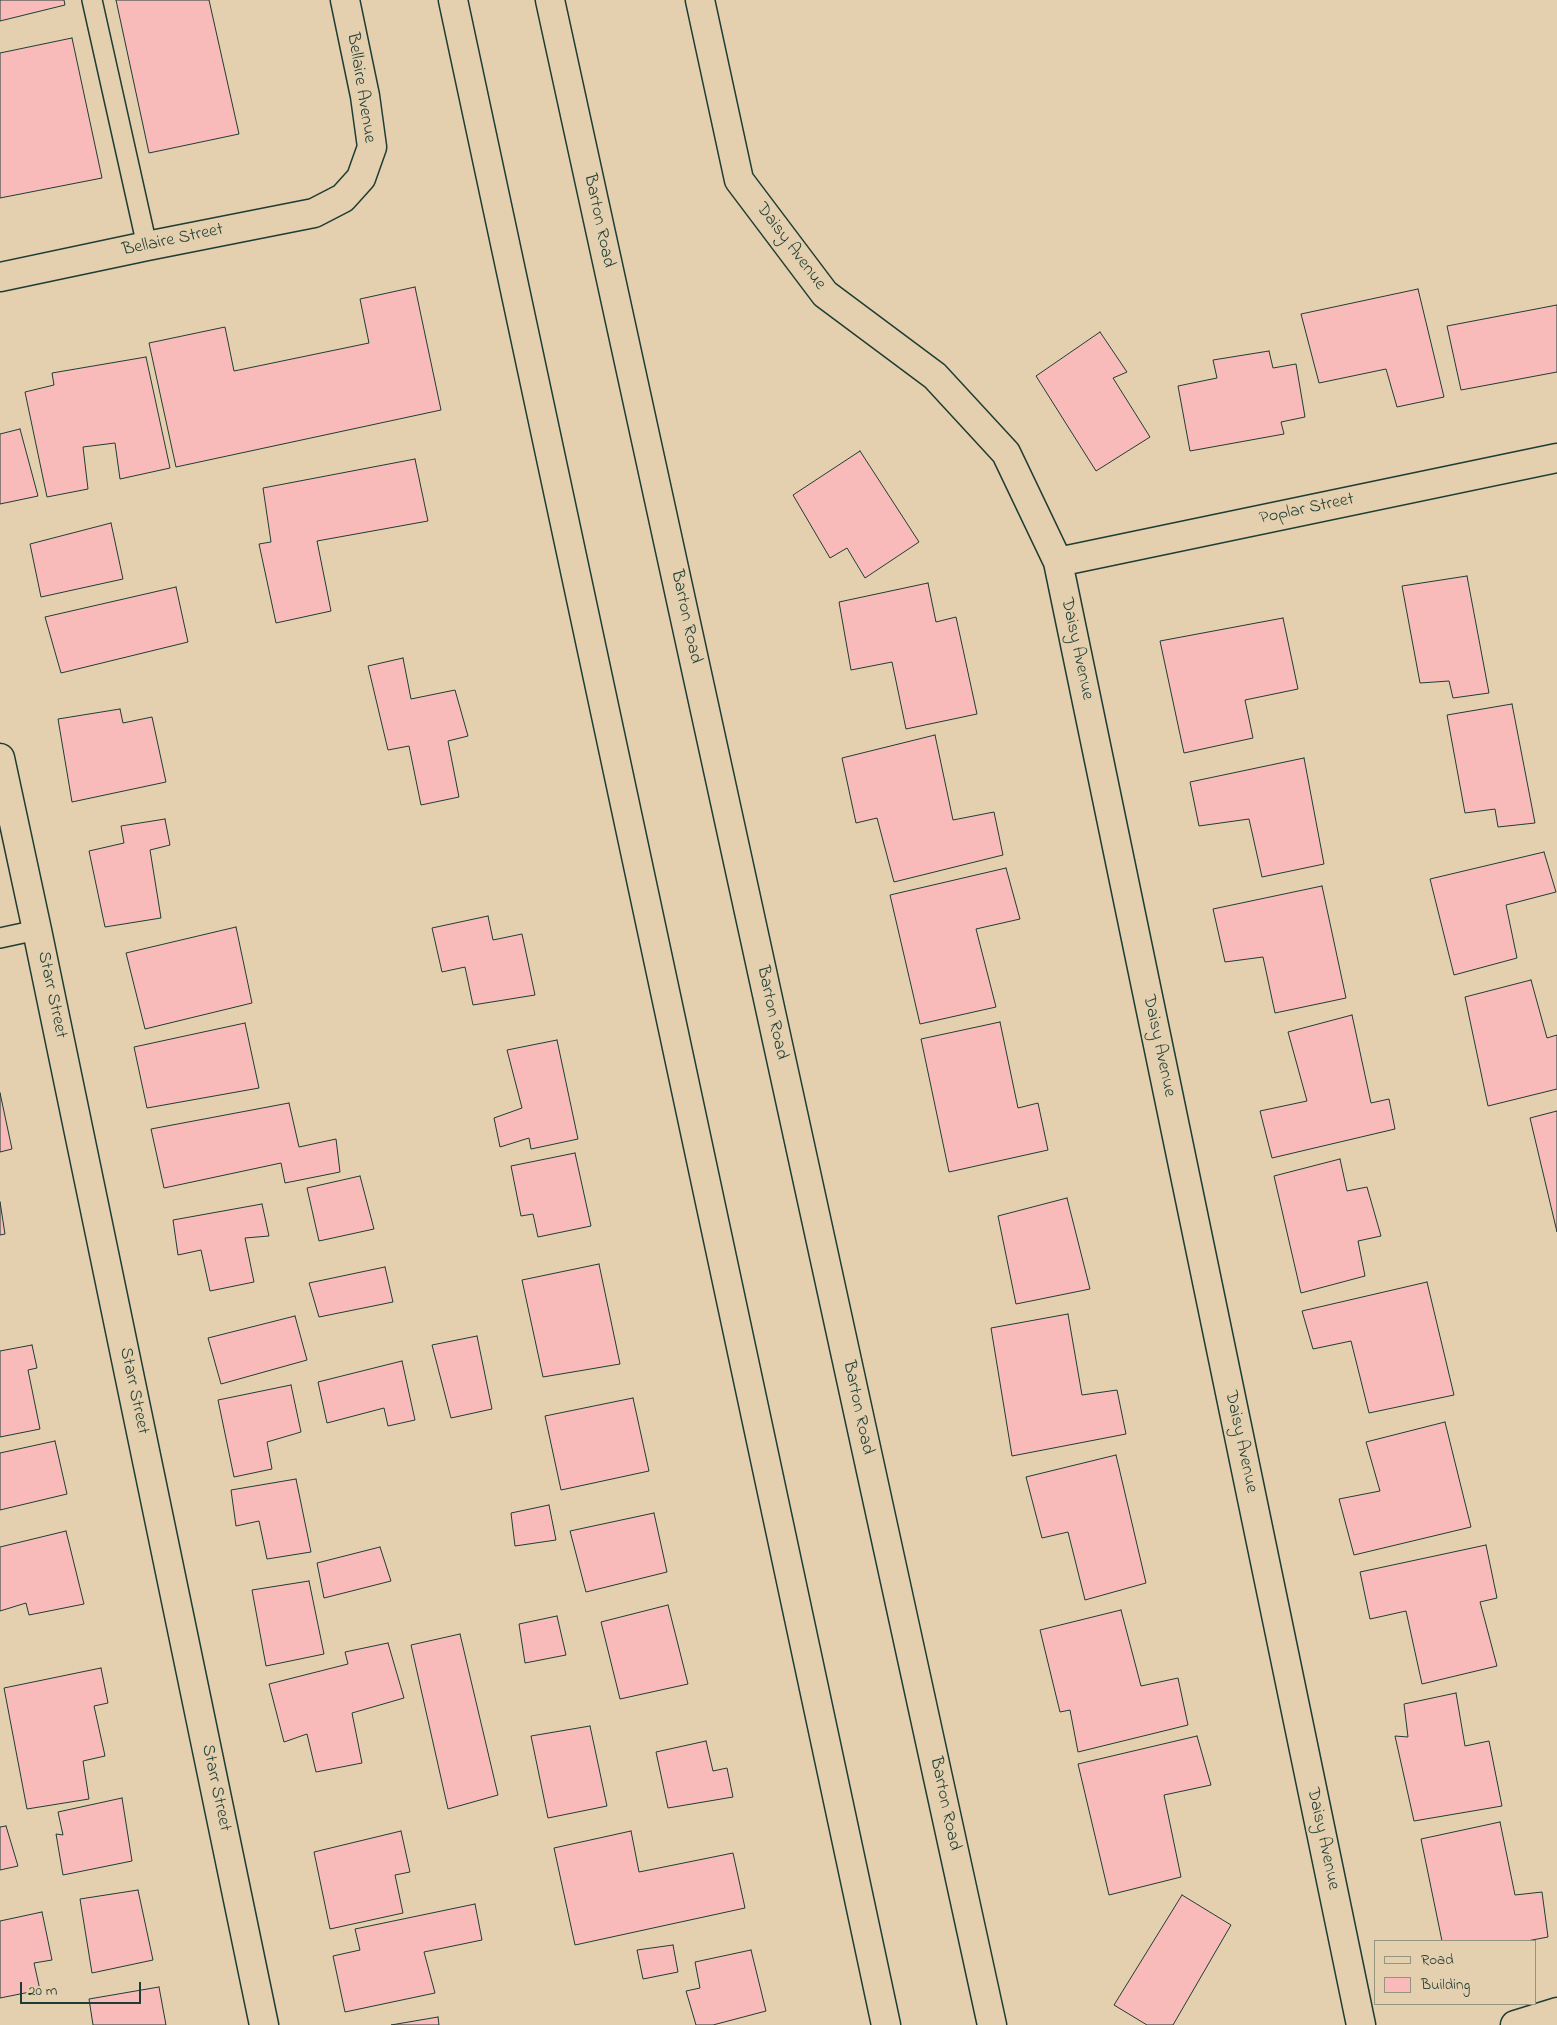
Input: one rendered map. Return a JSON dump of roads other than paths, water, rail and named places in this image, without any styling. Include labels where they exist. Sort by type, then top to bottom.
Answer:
[{"type":"street","name":"Bellaire Avenue","points":[[343,198],[361,178],[372,148],[365,96],[345,0]]},
{"type":"street","points":[[453,0],[886,2025]]},
{"type":"street","name":"Barton Road","points":[[550,0],[992,2025]]},
{"type":"street","name":"Daisy Avenue","points":[[700,0],[739,180],[825,294],[935,376],[1006,453],[1058,562],[1361,2025]]},
{"type":"street","name":"Bellaire Street","points":[[0,277],[314,214],[343,198]]},
{"type":"street","name":"Poplar Street","points":[[1058,562],[1557,458]]},
{"type":"street","name":"Starr Street","points":[[0,758],[38,930],[264,2025]]},
{"type":"street","points":[[1515,2025],[1557,2012]]},
{"type":"lane","points":[[92,0],[147,246]]},
{"type":"lane","points":[[0,938],[38,930]]}]
